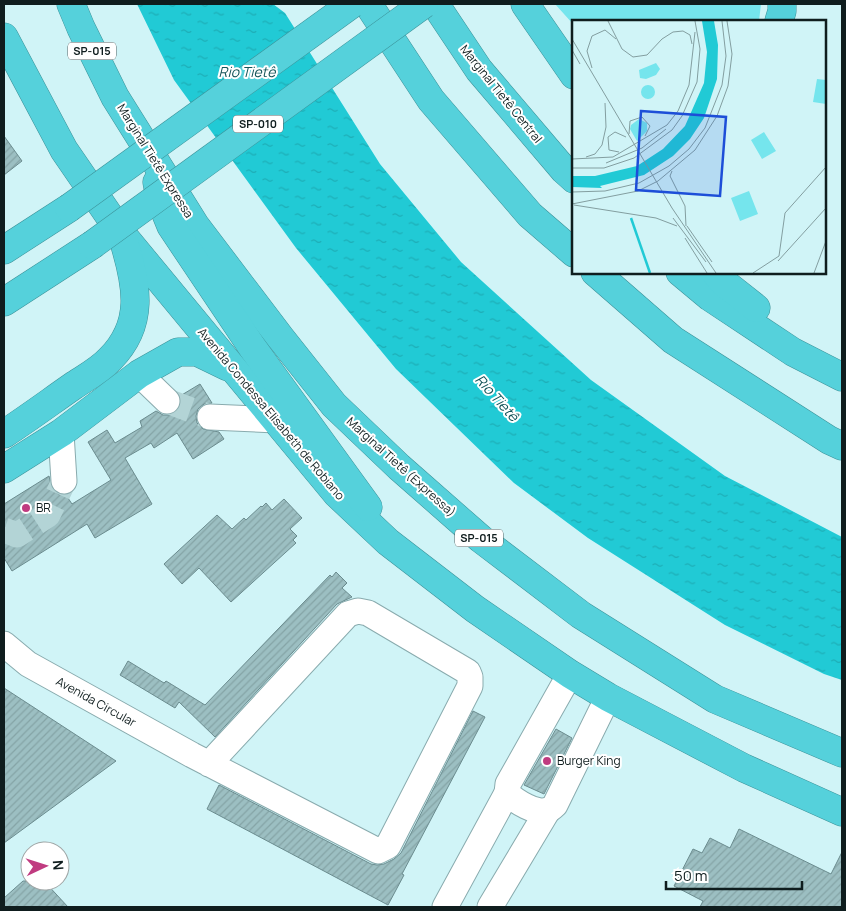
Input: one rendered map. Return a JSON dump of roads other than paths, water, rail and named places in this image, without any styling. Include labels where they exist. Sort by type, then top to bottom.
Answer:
[{"type":"highway","name":"Marginal Tietê Expressa","points":[[71,4],[115,97],[195,225]]},
{"type":"highway","points":[[4,250],[69,208],[352,4]]},
{"type":"highway","points":[[368,4],[431,100],[530,215],[572,252]]},
{"type":"highway","name":"SP-010","points":[[4,302],[92,245],[424,4]]},
{"type":"highway","name":"Marginal Tietê Central","points":[[435,4],[479,70],[572,177]]},
{"type":"highway","points":[[525,4],[572,72]]},
{"type":"highway","points":[[535,4],[572,48]]},
{"type":"highway","points":[[778,20],[782,11],[782,4]]},
{"type":"highway","name":"Avenida Condessa Elisabeth de Robiano","points":[[4,37],[64,150],[121,233],[337,494],[388,542],[475,609],[570,674],[608,697],[744,768],[842,812]]},
{"type":"highway","points":[[154,161],[160,199],[171,226],[252,346],[366,502],[388,542]]},
{"type":"highway","name":"Marginal Tietê (Expressa)","points":[[195,225],[334,405],[399,467],[481,540],[581,615],[714,699],[842,753]]},
{"type":"highway","points":[[4,434],[109,361],[125,342],[133,318],[135,296],[132,268],[121,233]]},
{"type":"highway","points":[[598,274],[674,340],[829,440],[842,446]]},
{"type":"highway","points":[[682,274],[710,297],[794,352],[842,377]]},
{"type":"highway","points":[[716,274],[782,328],[842,366]]},
{"type":"highway","points":[[4,469],[61,433],[139,374],[178,352],[197,352],[234,370]]},
{"type":"lane","points":[[139,374],[166,401]]},
{"type":"lane","points":[[210,417],[276,420]]},
{"type":"lane","points":[[61,433],[64,481]]},
{"type":"lane","name":"Avenida Circular","points":[[4,644],[28,664],[200,759],[378,850],[388,846],[470,686],[470,677],[468,672],[368,613],[358,611],[348,614],[200,759]]},
{"type":"lane","points":[[445,907],[507,792],[508,784],[570,674]]},
{"type":"lane","points":[[490,907],[548,810],[555,805],[608,697]]},
{"type":"lane","points":[[507,792],[513,798],[538,811],[548,810]]},
{"type":"water","name":"Rio Tietê","points":[[137,4],[273,4],[285,13],[380,164],[461,262],[591,380],[725,476],[842,537],[842,680],[824,674],[725,625],[588,538],[514,483],[396,369],[296,248],[174,80]]},
{"type":"tunnel","points":[[167,401],[210,417]]},
{"type":"tunnel","points":[[4,530],[17,535],[48,515],[64,481]]},
{"type":"place","name":"BR","points":[[26,508]]},
{"type":"place","name":"Burger King","points":[[547,761]]}]
